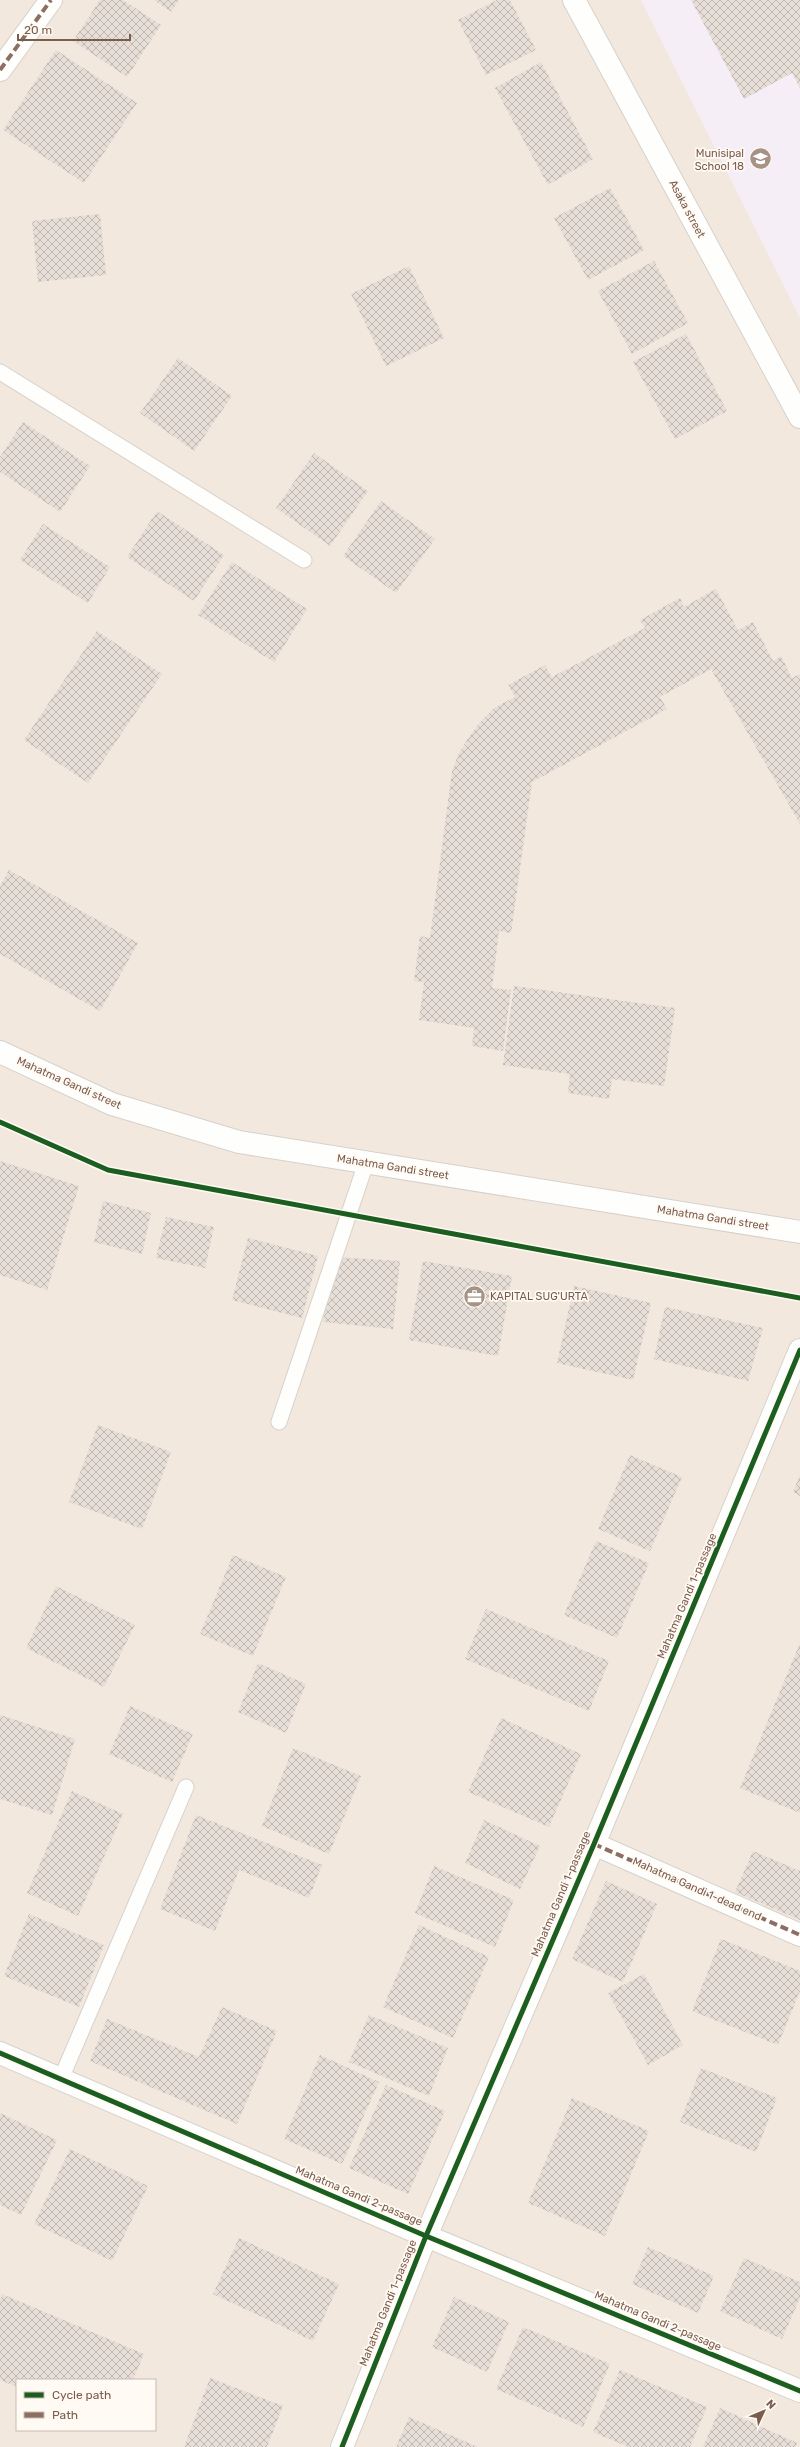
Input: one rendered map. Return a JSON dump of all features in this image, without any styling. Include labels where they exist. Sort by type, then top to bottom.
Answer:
[{"type":"street","points":[[0,70],[51,0]]},
{"type":"street","name":"Asaka street","points":[[574,0],[800,418]]},
{"type":"street","name":"Mahatma Gandi street","points":[[0,1052],[112,1104],[239,1142],[800,1232]]},
{"type":"street","name":"Mahatma Gandi 1-passage","points":[[342,2447],[426,2236],[594,1844],[800,1350]]},
{"type":"street","name":"Mahatma Gandi 1-dead end","points":[[594,1844],[800,1935]]},
{"type":"street","name":"Mahatma Gandi 2-passage","points":[[0,2053],[426,2236],[800,2391]]},
{"type":"lane","points":[[0,372],[304,560]]},
{"type":"lane","points":[[279,1422],[366,1163]]},
{"type":"lane","points":[[60,2080],[186,1787]]},
{"type":"shaded area","points":[[0,0],[800,0],[800,2447],[0,2447]]},
{"type":"shaded area","name":"Munisipal School 18","points":[[641,0],[800,0],[800,318]]},
{"type":"building","points":[[100,0],[123,0],[161,25],[127,77],[73,41]]},
{"type":"building","points":[[154,0],[179,0],[171,12]]},
{"type":"building","points":[[497,0],[510,0],[536,50],[486,75],[458,20]]},
{"type":"building","points":[[691,0],[800,0],[800,88],[792,73],[744,99]]},
{"type":"building","points":[[56,50],[137,103],[84,183],[3,130]]},
{"type":"building","points":[[541,62],[593,159],[548,185],[495,88]]},
{"type":"building","points":[[610,188],[644,250],[588,280],[554,218]]},
{"type":"building","points":[[100,214],[106,275],[38,282],[32,221]]},
{"type":"building","points":[[654,261],[688,323],[632,354],[598,291]]},
{"type":"building","points":[[409,266],[444,338],[386,366],[351,294]]},
{"type":"building","points":[[686,334],[727,411],[675,439],[633,362]]},
{"type":"building","points":[[178,358],[232,396],[194,451],[140,413]]},
{"type":"building","points":[[23,422],[90,466],[60,512],[0,472],[0,457]]},
{"type":"building","points":[[314,453],[368,491],[330,546],[276,508]]},
{"type":"building","points":[[381,501],[435,539],[396,593],[343,556]]},
{"type":"building","points":[[157,511],[224,555],[194,601],[127,557]]},
{"type":"building","points":[[43,524],[110,567],[88,603],[20,560]]},
{"type":"building","points":[[232,562],[307,609],[274,662],[198,615]]},
{"type":"building","points":[[716,589],[738,630],[753,622],[773,661],[781,656],[792,678],[800,674],[800,824],[711,669],[660,697],[667,709],[532,782],[511,933],[499,931],[492,988],[511,990],[503,1051],[472,1046],[474,1028],[419,1020],[424,982],[414,981],[420,936],[430,938],[452,771],[459,753],[469,737],[481,721],[494,708],[515,697],[508,685],[545,665],[552,677],[645,628],[640,620],[680,598],[684,607]]},
{"type":"building","points":[[97,631],[162,674],[88,783],[24,740]]},
{"type":"building","points":[[9,870],[138,943],[100,1011],[0,954],[0,886]]},
{"type":"building","points":[[514,986],[675,1008],[664,1086],[612,1079],[609,1099],[568,1093],[570,1074],[503,1065]]},
{"type":"building","points":[[0,1161],[79,1186],[47,1290],[0,1275]]},
{"type":"building","points":[[103,1201],[151,1213],[142,1254],[94,1242]]},
{"type":"building","points":[[166,1217],[214,1227],[205,1268],[156,1258]]},
{"type":"building","points":[[248,1238],[318,1256],[302,1318],[232,1300]]},
{"type":"building","points":[[335,1257],[400,1261],[393,1329],[323,1322]]},
{"type":"building","points":[[423,1261],[512,1276],[498,1356],[409,1340]]},
{"type":"building","points":[[574,1286],[651,1303],[633,1380],[557,1363]]},
{"type":"building","points":[[665,1307],[763,1328],[748,1381],[654,1359]]},
{"type":"building","points":[[98,1425],[171,1452],[142,1529],[69,1502]]},
{"type":"building","points":[[630,1455],[682,1477],[650,1551],[598,1529]]},
{"type":"building","points":[[800,1475],[800,1496],[793,1492]]},
{"type":"building","points":[[596,1541],[649,1563],[617,1638],[564,1615]]},
{"type":"building","points":[[233,1555],[286,1577],[253,1656],[200,1634]]},
{"type":"building","points":[[56,1586],[135,1625],[104,1687],[26,1648]]},
{"type":"building","points":[[486,1609],[609,1661],[589,1711],[465,1659]]},
{"type":"building","points":[[800,1643],[800,1813],[740,1788]]},
{"type":"building","points":[[258,1663],[306,1684],[286,1733],[238,1712]]},
{"type":"building","points":[[130,1706],[193,1734],[172,1782],[109,1754]]},
{"type":"building","points":[[0,1715],[75,1739],[52,1815],[0,1799]]},
{"type":"building","points":[[501,1718],[581,1754],[549,1827],[468,1792]]},
{"type":"building","points":[[293,1748],[361,1776],[329,1854],[262,1826]]},
{"type":"building","points":[[72,1791],[123,1814],[78,1916],[27,1893]]},
{"type":"building","points":[[196,1815],[322,1865],[309,1898],[239,1870],[215,1931],[160,1909]]},
{"type":"building","points":[[484,1820],[540,1846],[520,1889],[465,1863]]},
{"type":"building","points":[[753,1851],[800,1871],[800,1920],[735,1892]]},
{"type":"building","points":[[434,1866],[514,1900],[495,1947],[415,1913]]},
{"type":"building","points":[[606,1881],[657,1904],[623,1982],[572,1959]]},
{"type":"building","points":[[29,1914],[104,1945],[79,2007],[4,1976]]},
{"type":"building","points":[[419,1925],[489,1957],[453,2038],[383,2007]]},
{"type":"building","points":[[721,1939],[800,1971],[800,1991],[778,2045],[692,2011]]},
{"type":"building","points":[[644,1974],[683,2045],[648,2065],[608,1993]]},
{"type":"building","points":[[222,2007],[277,2031],[237,2124],[90,2061],[107,2019],[199,2057]]},
{"type":"building","points":[[369,2015],[448,2048],[429,2096],[349,2062]]},
{"type":"building","points":[[320,2055],[379,2082],[342,2164],[284,2139]]},
{"type":"building","points":[[701,2068],[777,2098],[756,2152],[680,2122]]},
{"type":"building","points":[[386,2085],[445,2111],[408,2194],[349,2168]]},
{"type":"building","points":[[572,2098],[649,2131],[605,2236],[528,2203]]},
{"type":"building","points":[[0,2113],[57,2140],[21,2215],[0,2205]]},
{"type":"building","points":[[70,2149],[148,2186],[112,2261],[34,2224]]},
{"type":"building","points":[[239,2238],[339,2284],[313,2341],[213,2294]]},
{"type":"building","points":[[648,2247],[714,2276],[698,2313],[632,2284]]},
{"type":"building","points":[[744,2258],[800,2282],[800,2298],[782,2339],[720,2311]]},
{"type":"building","points":[[2,2294],[144,2354],[133,2379],[16,2379],[16,2387],[0,2380],[0,2300]]},
{"type":"building","points":[[454,2297],[509,2322],[487,2372],[432,2347]]},
{"type":"building","points":[[523,2327],[610,2364],[583,2427],[496,2389]]},
{"type":"building","points":[[620,2370],[707,2407],[690,2447],[628,2447],[593,2432]]},
{"type":"building","points":[[210,2378],[283,2406],[267,2447],[184,2447]]},
{"type":"building","points":[[720,2408],[797,2443],[795,2447],[703,2447]]},
{"type":"building","points":[[409,2417],[478,2447],[396,2447]]},
{"type":"marked path","points":[[0,70],[51,0]]},
{"type":"marked path","points":[[594,1844],[800,1935]]},
{"type":"cycle path","points":[[0,1122],[108,1170],[800,1298]]},
{"type":"cycle path","points":[[342,2447],[426,2236],[594,1844],[800,1350]]},
{"type":"cycle path","points":[[0,2053],[426,2236],[800,2391]]},
{"type":"place","name":"Munisipal School 18","points":[[760,159]]},
{"type":"place","name":"KAPITAL SUG'URTA","points":[[474,1296]]}]
